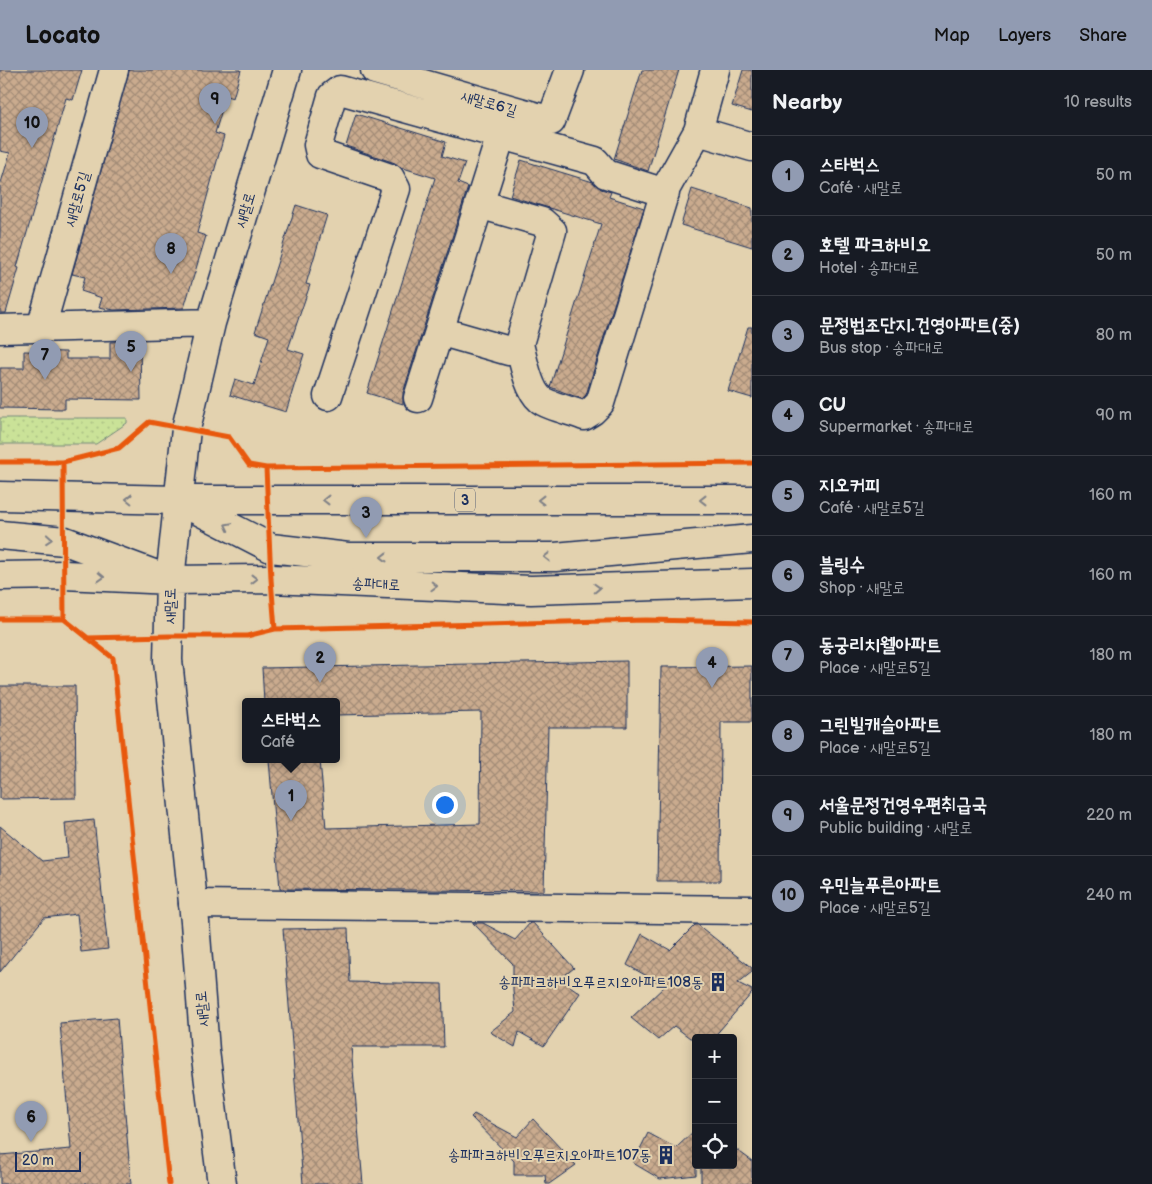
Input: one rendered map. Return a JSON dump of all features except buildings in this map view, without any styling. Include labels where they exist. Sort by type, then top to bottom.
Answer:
[{"type":"main road","name":"새말로5길","points":[[41,328],[114,70]]},
{"type":"main road","name":"새말로","points":[[222,1184],[205,1051],[193,904],[168,660],[170,580],[186,429],[211,323],[287,70]]},
{"type":"main road","name":"새말로6길","points":[[375,70],[551,121],[570,70]]},
{"type":"main road","points":[[479,204],[542,222],[552,231],[519,344],[528,376],[540,400],[584,416],[600,403],[665,193],[698,131],[715,70]]},
{"type":"main road","points":[[328,396],[396,189],[390,178],[320,154],[318,146],[332,96],[340,90],[595,161],[606,174],[665,193]]},
{"type":"main road","points":[[698,131],[752,147]]},
{"type":"main road","points":[[418,398],[501,135]]},
{"type":"main road","points":[[0,329],[211,323]]},
{"type":"main road","points":[[439,331],[509,351],[519,344]]},
{"type":"main road","name":"3","points":[[0,496],[178,500],[752,500]]},
{"type":"main road","points":[[178,500],[271,548],[348,557],[555,557],[752,539]]},
{"type":"main road","points":[[0,535],[65,541],[170,580]]},
{"type":"main road","points":[[531,590],[579,568],[752,557]]},
{"type":"main road","name":"송파대로","points":[[0,576],[64,576],[170,580],[271,579],[531,590],[752,582]]},
{"type":"main road","points":[[193,904],[752,910]]},
{"type":"path","points":[[64,576],[64,619]]},
{"type":"path","points":[[0,619],[64,619],[113,658],[169,1184]]},
{"type":"path","points":[[87,638],[96,637]]},
{"type":"green space","points":[[0,418],[127,418],[127,423],[96,444],[0,444]]},
{"type":"cycle path","points":[[0,462],[63,462],[119,448],[149,422],[229,437],[249,465],[266,468],[752,463]]},
{"type":"cycle path","points":[[63,462],[64,619]]},
{"type":"cycle path","points":[[266,468],[275,629]]},
{"type":"cycle path","points":[[0,619],[64,619],[113,658],[169,1184]]},
{"type":"cycle path","points":[[87,638],[247,636],[275,629],[646,620],[752,622]]},
{"type":"place","name":"서울문정건영우편취급국","points":[[215,124]]},
{"type":"place","name":"우민늘푸른아파트","points":[[32,148]]},
{"type":"place","name":"그린빌캐슬아파트","points":[[171,274]]},
{"type":"place","name":"지오커피","points":[[131,372]]},
{"type":"place","name":"동궁리치웰아파트","points":[[45,380]]},
{"type":"place","name":"문정법조단지.건영아파트(중)","points":[[366,538]]},
{"type":"place","name":"호텔 파크하비오","points":[[320,683]]},
{"type":"place","name":"CU","points":[[712,688]]},
{"type":"place","name":"스타벅스","points":[[291,821]]},
{"type":"place","name":"송파파크하비오푸르지오아파트108동","points":[[718,982]]},
{"type":"place","name":"블링수","points":[[31,1142]]},
{"type":"place","name":"송파파크하비오푸르지오아파트107동","points":[[666,1155]]}]
